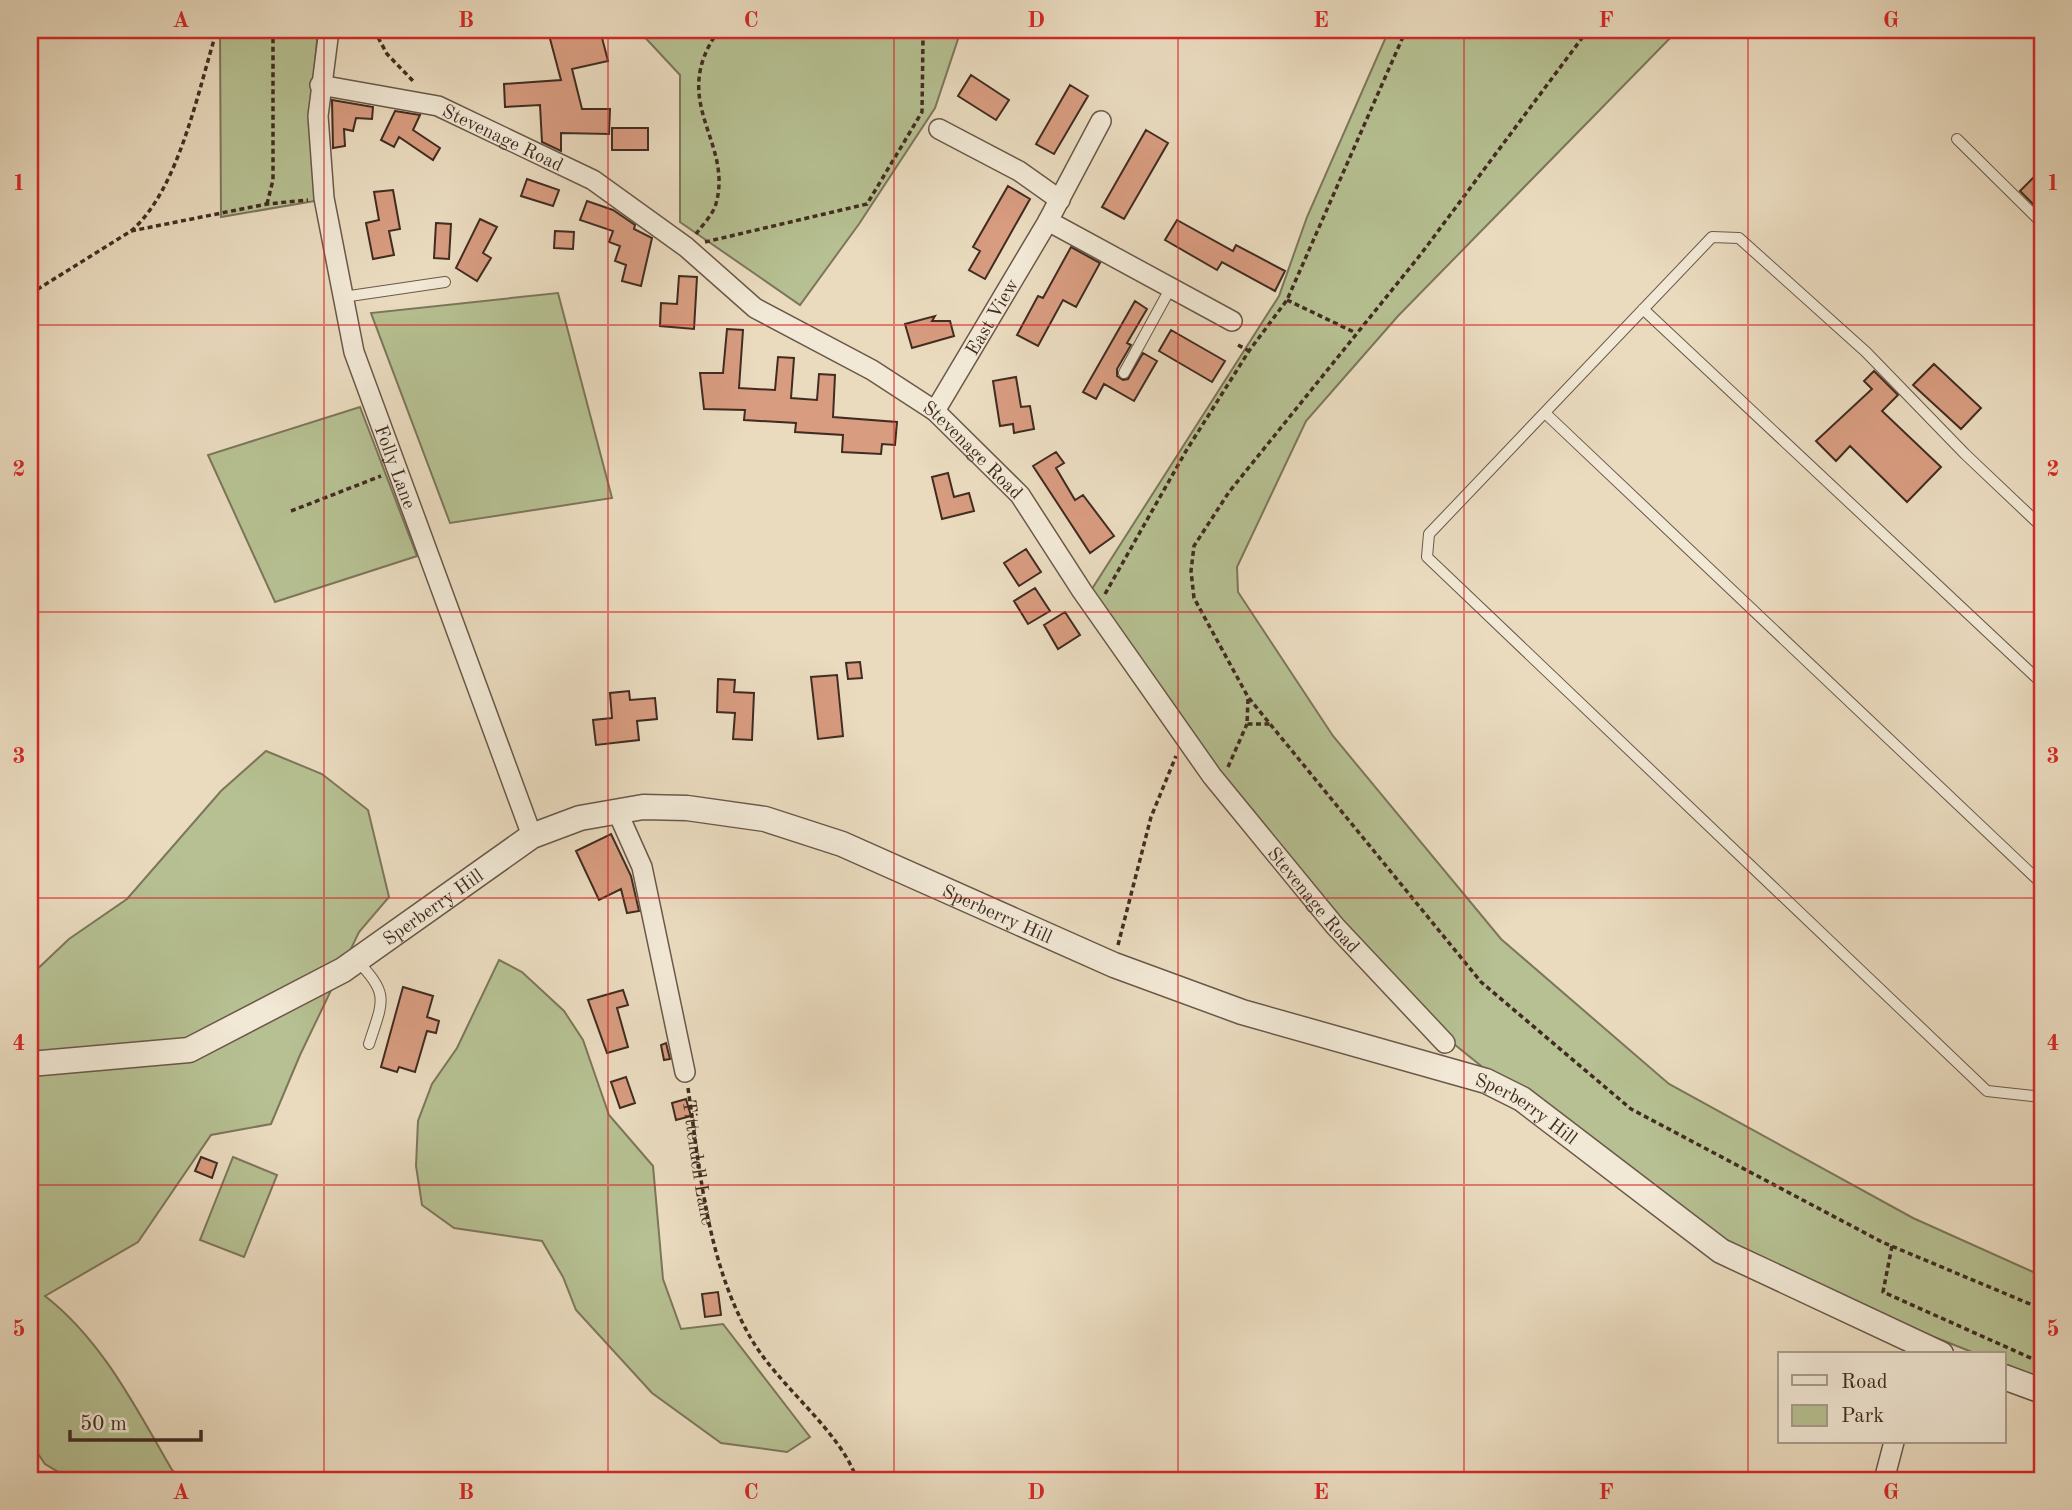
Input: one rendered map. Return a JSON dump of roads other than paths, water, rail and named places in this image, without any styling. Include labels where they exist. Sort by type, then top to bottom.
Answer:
[{"type":"street","name":"Folly Lane","points":[[328,30],[317,117],[324,198],[354,352],[400,470],[532,836]]},
{"type":"street","name":"Stevenage Road","points":[[320,85],[438,106],[593,180],[686,247],[755,308],[872,370],[935,411],[1020,495],[1082,591],[1220,784],[1335,926],[1445,1043]]},
{"type":"street","name":"East View","points":[[935,411],[1048,221],[1101,121]]},
{"type":"street","points":[[939,129],[1019,171],[1060,200]]},
{"type":"street","points":[[1048,221],[1232,321]]},
{"type":"street","name":"Sperberry Hill","points":[[30,1064],[189,1050],[357,961],[532,836],[580,818],[643,807],[687,808],[765,819],[842,844],[1114,965],[1242,1012],[1486,1081],[1522,1099],[1721,1251],[1926,1352]]},
{"type":"street","points":[[617,811],[642,867],[685,1072]]},
{"type":"street","points":[[2006,1378],[2042,1391]]},
{"type":"street","points":[[1884,1480],[1893,1444]]},
{"type":"lane","points":[[1957,139],[2042,223]]},
{"type":"lane","points":[[2042,527],[1965,454],[1866,352],[1739,239],[1712,237],[1429,534],[1427,558],[1987,1091],[2042,1097]]},
{"type":"lane","points":[[342,298],[444,282]]},
{"type":"lane","points":[[1124,373],[1170,289]]},
{"type":"lane","points":[[1643,309],[2042,683]]},
{"type":"lane","points":[[1545,412],[2042,884]]},
{"type":"lane","points":[[357,961],[377,980],[382,998],[369,1044]]}]
